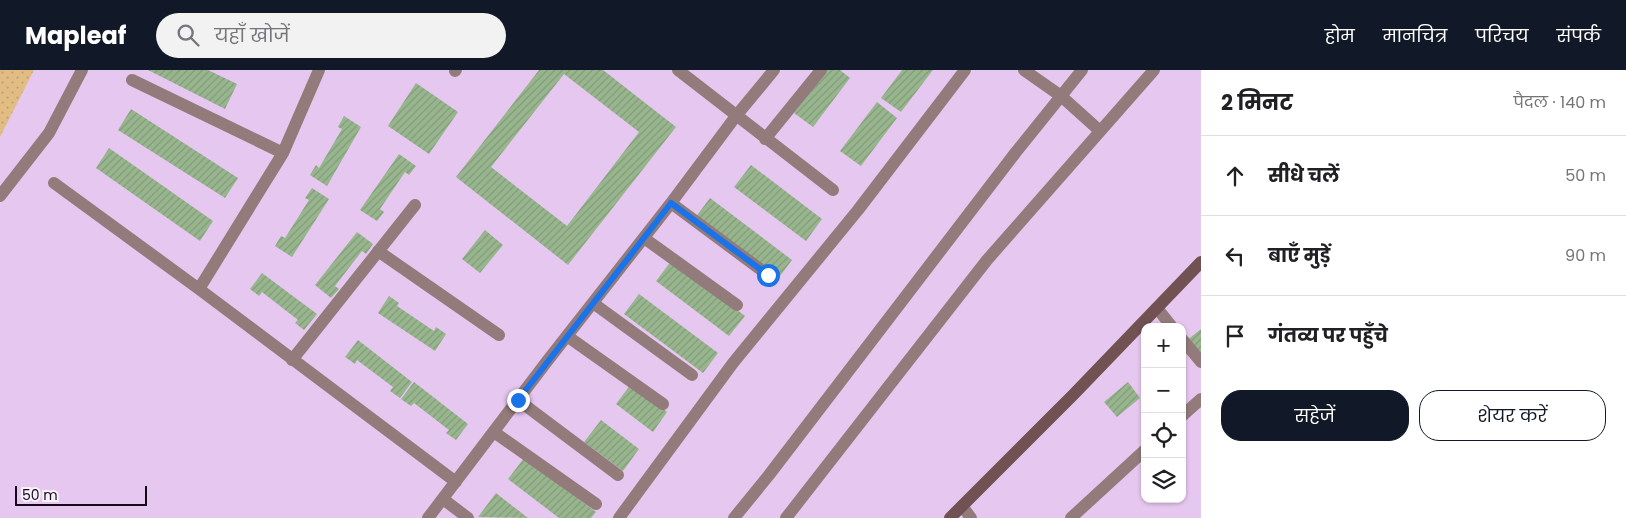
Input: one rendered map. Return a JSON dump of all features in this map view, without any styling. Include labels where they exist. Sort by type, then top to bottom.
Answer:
[{"type":"street","points":[[0,196],[49,133],[82,70]]},
{"type":"street","points":[[199,289],[283,154],[319,70]]},
{"type":"street","points":[[678,70],[832,190]]},
{"type":"street","points":[[428,518],[736,116],[774,70]]},
{"type":"street","points":[[765,139],[821,70]]},
{"type":"street","points":[[619,518],[732,364],[858,210],[965,70]]},
{"type":"street","points":[[1024,70],[1061,96],[1100,131]]},
{"type":"street","points":[[734,518],[1016,152],[1082,70]]},
{"type":"street","points":[[786,518],[986,260],[1154,70]]},
{"type":"street","points":[[132,80],[283,154]]},
{"type":"street","points":[[54,183],[456,482]]},
{"type":"street","points":[[671,203],[768,275]]},
{"type":"street","points":[[292,360],[415,205]]},
{"type":"street","points":[[644,238],[736,305]]},
{"type":"street","points":[[378,251],[499,335]]},
{"type":"street","points":[[950,518],[1201,262]]},
{"type":"street","points":[[593,303],[692,375]]},
{"type":"street","points":[[1157,308],[1169,323]]},
{"type":"street","points":[[567,336],[663,404]]},
{"type":"street","points":[[1186,344],[1201,362]]},
{"type":"street","points":[[1185,413],[1201,399]]},
{"type":"street","points":[[518,400],[618,475]]},
{"type":"street","points":[[494,432],[596,504]]},
{"type":"street","points":[[1071,518],[1141,454]]},
{"type":"street","points":[[443,499],[468,518]]},
{"type":"street","points":[[962,506],[971,518]]},
{"type":"shaded area","points":[[0,70],[34,70],[0,137]]},
{"type":"building","points":[[148,70],[208,70],[237,84],[225,109]]},
{"type":"building","points":[[539,70],[603,70],[676,127],[568,265],[456,177]],"holes":[[[564,74],[639,132],[567,226],[491,167]]]},
{"type":"building","points":[[826,70],[840,70],[850,78],[813,127],[794,113]]},
{"type":"building","points":[[902,70],[933,70],[901,112],[881,98]]},
{"type":"building","points":[[416,83],[458,112],[429,154],[388,126]]},
{"type":"building","points":[[877,102],[897,118],[861,166],[840,151]]},
{"type":"building","points":[[131,109],[238,178],[225,198],[118,130]]},
{"type":"building","points":[[344,116],[361,127],[327,186],[310,175],[316,165],[319,168],[342,129],[338,127]]},
{"type":"building","points":[[109,148],[213,221],[200,241],[96,168]]},
{"type":"building","points":[[399,154],[416,166],[409,175],[405,172],[380,209],[384,212],[377,221],[360,210]]},
{"type":"building","points":[[751,165],[822,219],[806,241],[734,187]]},
{"type":"building","points":[[312,188],[329,199],[292,257],[275,246],[281,236],[285,238],[309,200],[305,198]]},
{"type":"building","points":[[710,198],[792,260],[777,280],[695,218]]},
{"type":"building","points":[[485,230],[503,245],[480,273],[462,259]]},
{"type":"building","points":[[357,232],[373,244],[366,254],[362,251],[335,286],[339,289],[331,298],[315,285]]},
{"type":"building","points":[[672,260],[745,316],[729,336],[656,281]]},
{"type":"building","points":[[262,273],[317,314],[304,330],[295,323],[298,320],[262,292],[259,296],[250,289]]},
{"type":"building","points":[[639,294],[718,353],[703,373],[624,314]]},
{"type":"building","points":[[389,296],[399,303],[397,306],[434,331],[436,327],[446,334],[435,351],[378,313]]},
{"type":"building","points":[[1201,329],[1201,358],[1186,341]]},
{"type":"building","points":[[358,340],[412,382],[400,398],[390,391],[393,387],[357,360],[355,364],[345,357]]},
{"type":"building","points":[[414,382],[468,424],[456,440],[446,433],[449,430],[414,403],[411,406],[401,399]]},
{"type":"building","points":[[1128,382],[1140,398],[1117,417],[1104,402]]},
{"type":"building","points":[[631,384],[667,412],[653,432],[616,404]]},
{"type":"building","points":[[601,420],[639,449],[623,471],[584,442]]},
{"type":"building","points":[[524,458],[596,512],[591,518],[559,518],[508,479]]},
{"type":"building","points":[[496,493],[528,518],[478,517]]},
{"type":"route","points":[[518,400],[671,203],[768,275]]}]
